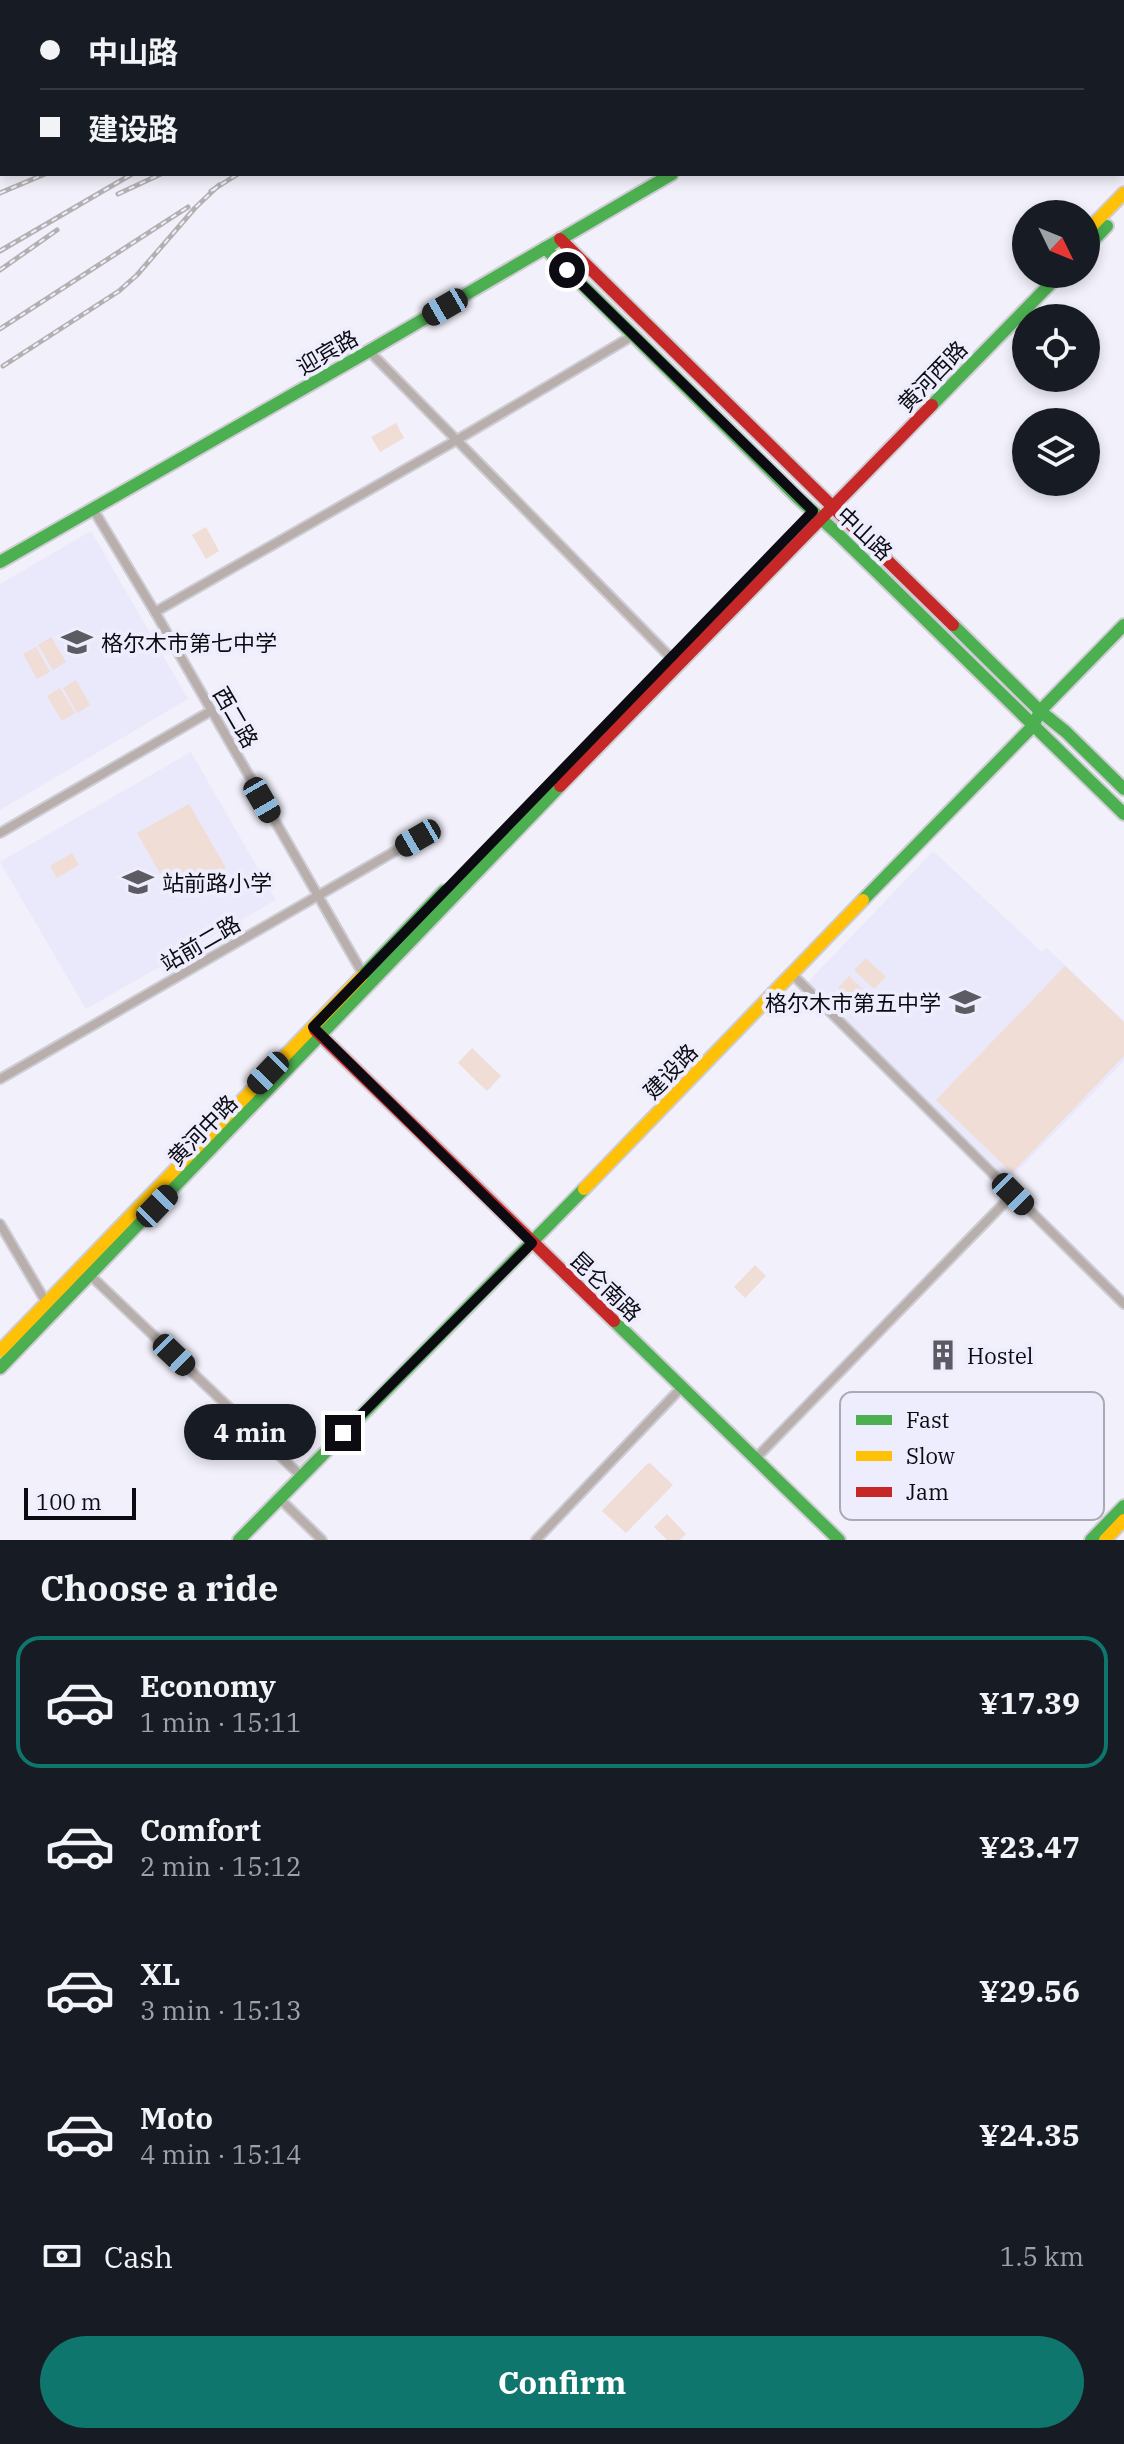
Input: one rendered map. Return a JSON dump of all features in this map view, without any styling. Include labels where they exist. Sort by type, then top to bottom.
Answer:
[{"type":"main road","name":"迎宾路","points":[[0,562],[669,176]]},
{"type":"main road","points":[[1100,218],[1124,193]]},
{"type":"main road","points":[[1100,234],[1124,209]]},
{"type":"main road","name":"中山路","points":[[560,239],[1040,711],[1124,789]]},
{"type":"main road","name":"中山路","points":[[545,248],[1124,814]]},
{"type":"main road","name":"黄河西路","points":[[829,503],[1032,288]]},
{"type":"main road","name":"黄河西路","points":[[829,503],[1046,288]]},
{"type":"main road","name":"黄河中路","points":[[0,1351],[368,979],[829,503]]},
{"type":"main road","name":"建设路","points":[[239,1540],[1033,726],[1040,711],[1124,625]]},
{"type":"main road","name":"黄河中路","points":[[0,1368],[317,1031]]},
{"type":"main road","name":"昆仑南路","points":[[317,1031],[839,1540]]},
{"type":"main road","points":[[1091,1540],[1124,1506]]},
{"type":"main road","points":[[1105,1540],[1124,1520]]},
{"type":"street","points":[[155,612],[634,335]]},
{"type":"street","points":[[369,351],[675,661]]},
{"type":"street","name":"西二路","points":[[93,509],[317,897],[368,979]]},
{"type":"street","points":[[0,833],[211,711]]},
{"type":"street","name":"站前二路","points":[[0,1079],[418,838]]},
{"type":"street","points":[[791,973],[1124,1304]]},
{"type":"street","points":[[755,1459],[1013,1194]]},
{"type":"street","points":[[0,1224],[46,1303]]},
{"type":"street","points":[[90,1275],[301,1476]]},
{"type":"street","points":[[536,1540],[682,1387]]},
{"type":"street","points":[[279,1498],[322,1540]]},
{"type":"shaded area","name":"格尔木市第七中学","points":[[91,531],[188,699],[0,810],[0,584]]},
{"type":"shaded area","name":"站前路小学","points":[[191,752],[276,900],[86,1009],[0,862]]},
{"type":"shaded area","name":"格尔木市第五中学","points":[[933,851],[1042,952],[1047,948],[1124,1021],[1124,1061],[1009,1180],[807,983]]},
{"type":"green space","points":[[396,423],[404,438],[380,452],[371,437]]},
{"type":"green space","points":[[206,527],[219,551],[206,559],[192,535]]},
{"type":"green space","points":[[51,637],[66,662],[53,670],[38,645]]},
{"type":"green space","points":[[36,647],[50,672],[37,679],[23,654]]},
{"type":"green space","points":[[76,680],[90,705],[77,713],[63,688]]},
{"type":"green space","points":[[60,688],[75,713],[62,721],[47,696]]},
{"type":"green space","points":[[189,804],[226,868],[174,898],[137,833]]},
{"type":"green space","points":[[72,853],[79,865],[57,878],[50,866]]},
{"type":"green space","points":[[866,958],[886,977],[874,989],[854,970]]},
{"type":"green space","points":[[1065,966],[1124,1022],[1124,1056],[1012,1173],[936,1100]]},
{"type":"green space","points":[[849,976],[869,995],[858,1007],[838,988]]},
{"type":"green space","points":[[472,1048],[501,1076],[487,1091],[458,1063]]},
{"type":"green space","points":[[755,1265],[766,1276],[745,1298],[734,1287]]},
{"type":"green space","points":[[650,1463],[673,1485],[626,1533],[602,1511]]},
{"type":"green space","points":[[667,1514],[686,1534],[680,1540],[667,1540],[654,1527]]},
{"type":"railway","points":[[0,193],[40,176]]},
{"type":"railway","points":[[0,251],[129,176]]},
{"type":"railway","points":[[118,194],[157,176]]},
{"type":"railway","points":[[211,191],[235,176]]},
{"type":"railway","points":[[3,366],[119,291],[219,185]]},
{"type":"railway","points":[[0,329],[188,207]]},
{"type":"railway","points":[[0,270],[57,230]]},
{"type":"traffic: fast","points":[[0,562],[669,176]]},
{"type":"traffic: fast","points":[[1100,233],[1107,226]]},
{"type":"traffic: fast","points":[[545,248],[1124,814]]},
{"type":"traffic: fast","points":[[932,405],[1046,288]]},
{"type":"traffic: fast","points":[[953,625],[1124,789]]},
{"type":"traffic: fast","points":[[863,900],[1033,726],[1040,711],[1124,625]]},
{"type":"traffic: fast","points":[[0,1368],[560,786]]},
{"type":"traffic: fast","points":[[362,976],[444,891]]},
{"type":"traffic: fast","points":[[239,1540],[584,1189]]},
{"type":"traffic: fast","points":[[614,1321],[839,1540]]},
{"type":"traffic: fast","points":[[1091,1540],[1124,1506]]},
{"type":"traffic: slow","points":[[1100,218],[1124,193]]},
{"type":"traffic: slow","points":[[584,1189],[863,900]]},
{"type":"traffic: slow","points":[[0,1351],[362,976]]},
{"type":"traffic: slow","points":[[1105,1540],[1124,1520]]},
{"type":"traffic: jam","points":[[560,239],[953,625]]},
{"type":"traffic: jam","points":[[560,786],[932,405]]},
{"type":"traffic: jam","points":[[315,1030],[614,1321]]},
{"type":"place","name":"格尔木市第七中学","points":[[77,642]]},
{"type":"place","name":"站前路小学","points":[[138,882]]},
{"type":"place","name":"格尔木市第五中学","points":[[965,1002]]},
{"type":"place","name":"Hostel","points":[[943,1355]]},
{"type":"route","points":[[343,1433],[532,1243],[313,1027],[813,511],[567,270]]}]
